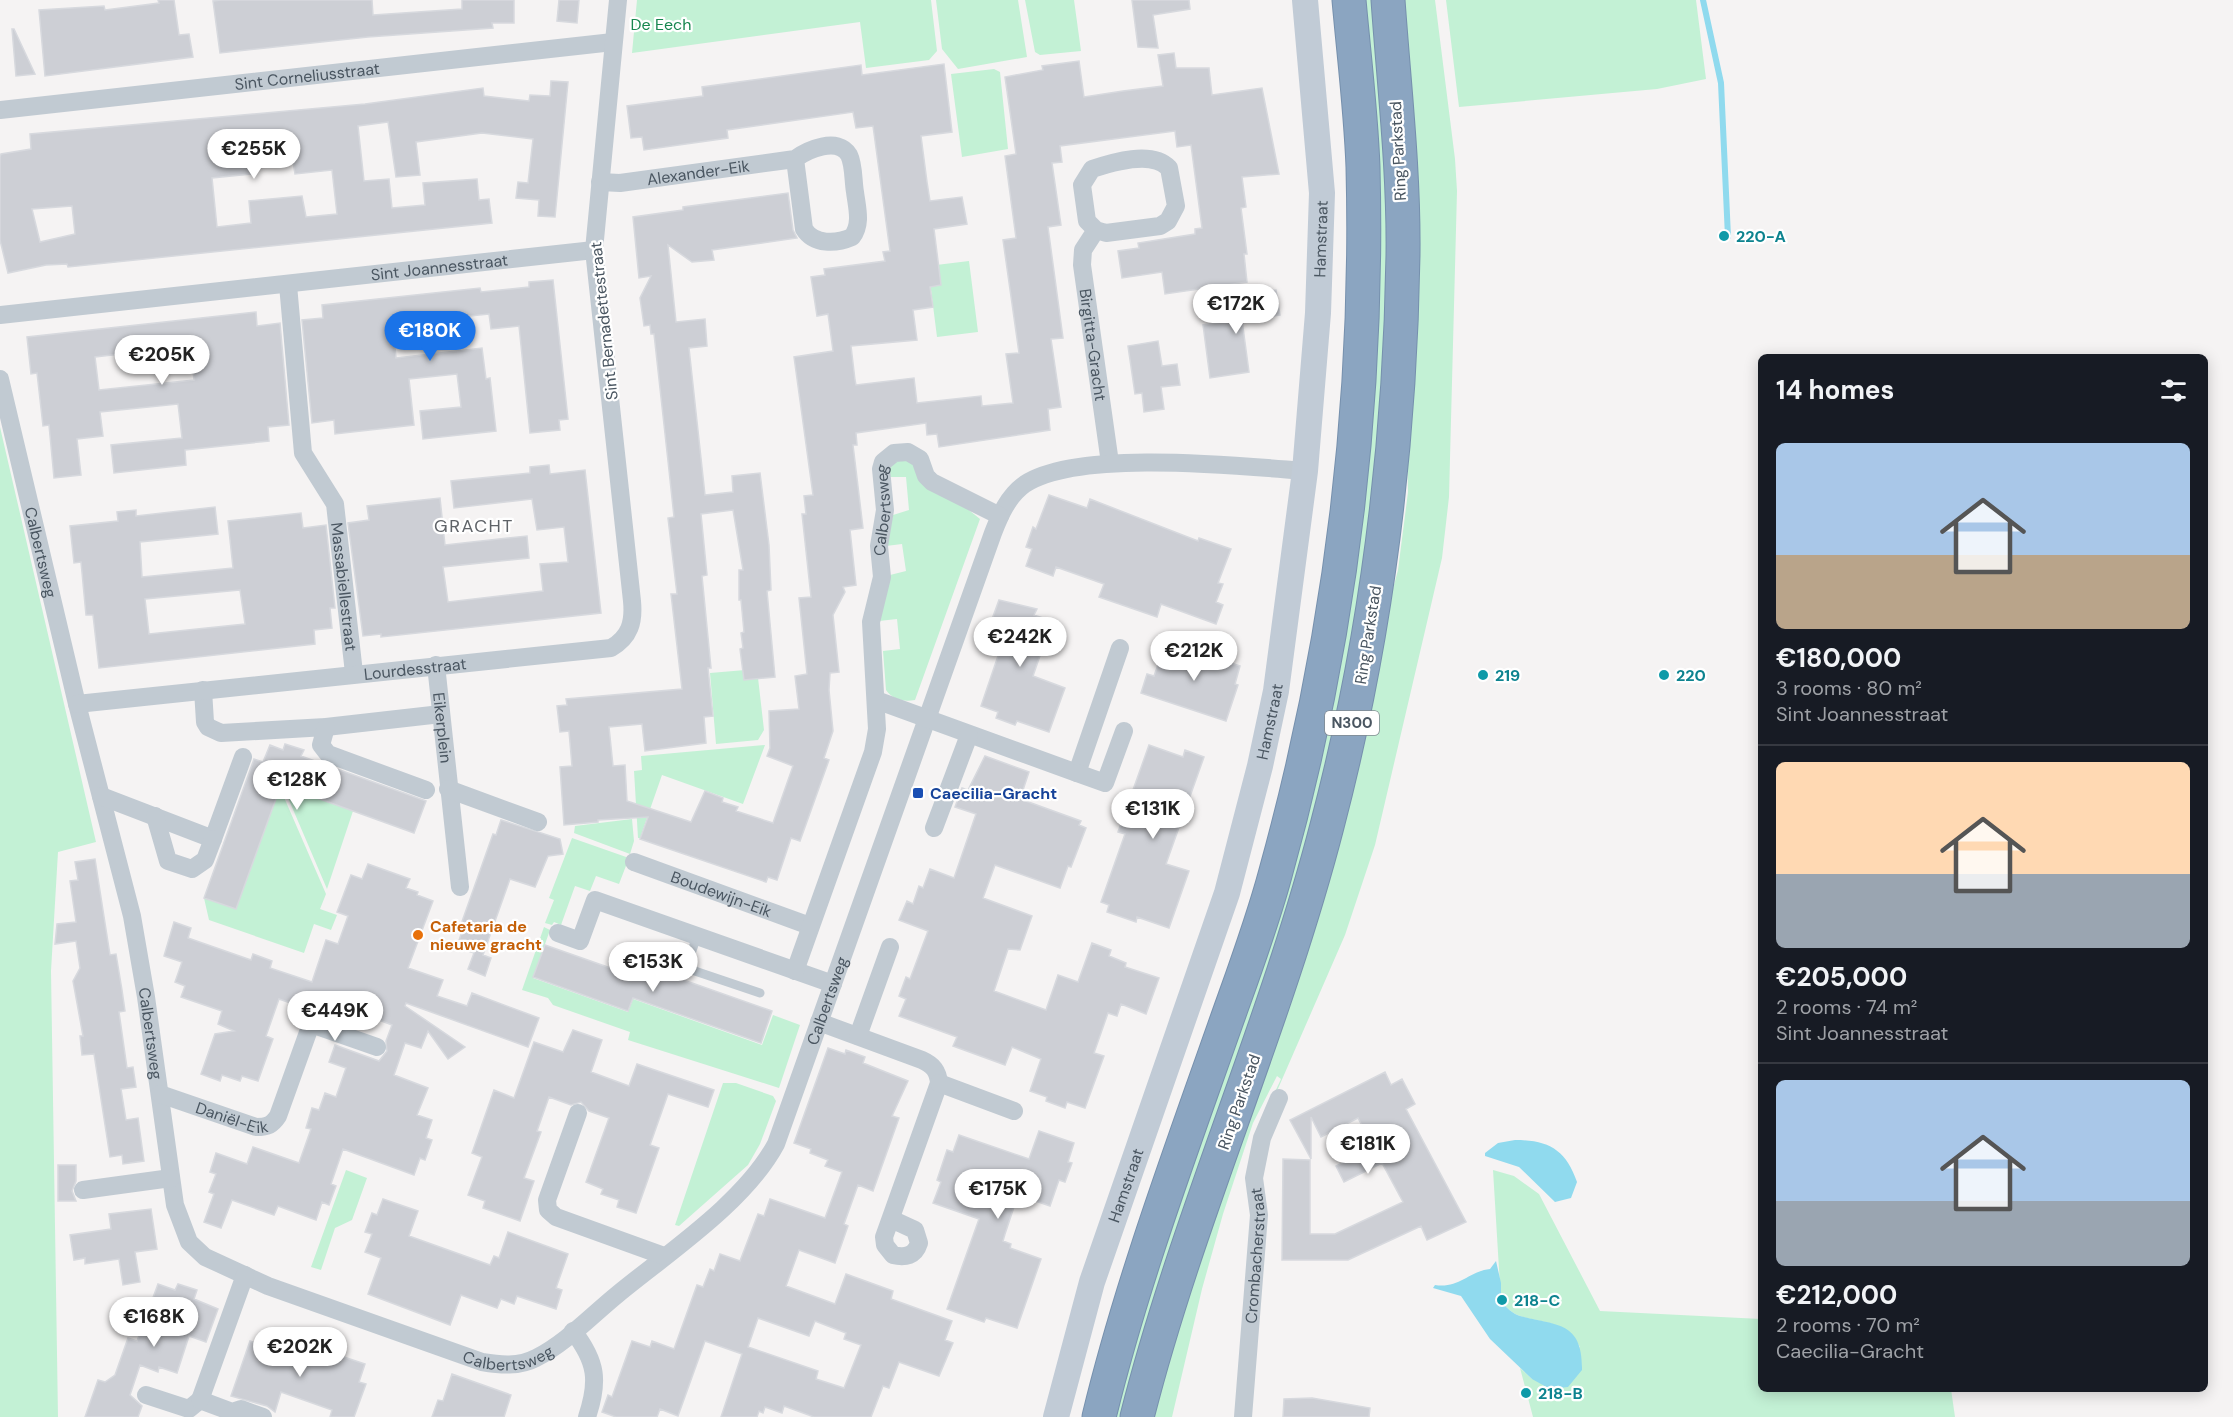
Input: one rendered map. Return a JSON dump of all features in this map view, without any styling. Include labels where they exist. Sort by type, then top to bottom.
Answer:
[{"type":"highway","name":"N300","points":[[1099,1417],[1112,1364],[1137,1283],[1274,880],[1309,740],[1335,602],[1350,482],[1360,358],[1363,166],[1349,0]]},
{"type":"highway","name":"Ring Parkstad","points":[[1137,1417],[1172,1293],[1301,918],[1346,750],[1365,662],[1387,509],[1403,254],[1400,159],[1388,0]]},
{"type":"street","name":"Sint Bernadettestraat","points":[[618,0],[594,250],[632,601],[633,617],[624,639]]},
{"type":"street","name":"Hamstraat","points":[[1056,1417],[1092,1282],[1227,893],[1260,766],[1276,691],[1305,471],[1318,313],[1322,193],[1305,0]]},
{"type":"street","name":"Sint Corneliusstraat","points":[[0,110],[613,42]]},
{"type":"street","name":"Alexander-Eik","points":[[600,182],[620,183],[795,159],[810,149],[834,146],[850,157],[858,222],[852,237],[824,242],[808,234],[804,229],[795,159]]},
{"type":"street","points":[[1149,158],[1159,160],[1169,168],[1176,206],[1168,221],[1160,226],[1106,233],[1096,230],[1087,220],[1082,185],[1086,174],[1092,169],[1149,158]]},
{"type":"street","name":"Birgitta-Gracht","points":[[1096,230],[1083,250],[1082,265],[1110,463]]},
{"type":"street","name":"Sint Joannesstraat","points":[[0,315],[594,250]]},
{"type":"street","name":"Massabiellestraat","points":[[288,285],[303,453],[334,501],[354,673]]},
{"type":"street","name":"Calbertsweg","points":[[0,380],[77,704],[132,916],[175,1205],[189,1242],[205,1257],[268,1286],[482,1362],[517,1364],[535,1359],[573,1331],[737,1195],[768,1159],[776,1144],[1000,516],[1015,494],[1035,478],[1056,471],[1110,463],[1305,471]]},
{"type":"street","name":"Calbertsweg","points":[[795,970],[873,752],[877,729],[871,622],[882,577],[879,546],[885,510],[880,476],[884,462],[894,453],[915,454],[920,459],[926,476],[932,482],[1000,516]]},
{"type":"street","name":"Lourdesstraat","points":[[77,704],[354,673],[611,648],[624,639]]},
{"type":"street","points":[[1077,773],[1120,648]]},
{"type":"street","name":"Eikerplein","points":[[436,665],[460,887]]},
{"type":"street","points":[[203,690],[207,727],[221,733],[326,727],[441,714]]},
{"type":"street","points":[[876,700],[928,721],[1105,783],[1124,731]]},
{"type":"street","points":[[326,727],[321,745],[328,754],[426,790]]},
{"type":"street","points":[[934,828],[969,735]]},
{"type":"street","points":[[155,816],[168,861],[192,869],[205,860],[243,757]]},
{"type":"street","points":[[448,789],[538,822]]},
{"type":"street","points":[[101,796],[213,839]]},
{"type":"street","name":"Boudewijn-Eik","points":[[634,862],[810,926]]},
{"type":"street","points":[[558,933],[580,941],[595,900],[833,984]]},
{"type":"street","points":[[858,1036],[890,947]]},
{"type":"street","points":[[819,1022],[930,1064],[938,1075],[939,1083],[891,1219]]},
{"type":"street","name":"Daniël-Eik","points":[[160,1094],[256,1127],[266,1127],[273,1124],[278,1116],[311,1024],[376,1047]]},
{"type":"street","points":[[939,1083],[1014,1111]]},
{"type":"street","name":"Crombacherstraat","points":[[1243,1417],[1259,1215],[1254,1178],[1262,1138],[1279,1098]]},
{"type":"street","points":[[578,1113],[547,1200],[548,1210],[556,1217],[664,1256]]},
{"type":"street","points":[[84,1190],[171,1178]]},
{"type":"street","points":[[146,1395],[189,1408],[200,1400],[245,1275]]},
{"type":"street","points":[[573,1331],[582,1342],[596,1380],[594,1396],[586,1417]]},
{"type":"street","points":[[200,1400],[231,1414],[241,1409],[263,1417]]},
{"type":"lane","points":[[697,936],[686,968],[760,993]]},
{"type":"green space","name":"De Eech","points":[[637,0],[931,0],[937,51],[929,60],[866,68],[860,22],[632,53]]},
{"type":"green space","points":[[936,0],[1018,0],[1027,57],[958,69],[942,49]]},
{"type":"green space","points":[[1025,0],[1074,0],[1081,51],[1040,55],[1035,52]]},
{"type":"green space","points":[[1359,0],[1378,0],[1389,202],[1382,443],[1347,692],[1308,844],[1128,1417],[1110,1417],[1343,613]]},
{"type":"green space","points":[[1398,0],[1435,0],[1455,159],[1457,191],[1449,497],[1442,558],[1375,845],[1345,935],[1267,1114],[1265,1113],[1281,1079],[1277,1076],[1253,1123],[1223,1214],[1202,1289],[1172,1417],[1149,1417],[1376,652],[1398,570],[1408,492]]},
{"type":"green space","points":[[1446,0],[1696,0],[1706,79],[1657,89],[1459,107]]},
{"type":"green space","points":[[994,69],[1000,72],[1008,149],[962,157],[951,74]]},
{"type":"green space","points":[[969,261],[978,332],[937,337],[928,266]]},
{"type":"green space","points":[[0,427],[96,842],[58,852],[51,971],[58,1417],[0,1417]]},
{"type":"green space","points":[[907,460],[980,519],[915,700],[907,701],[895,698],[886,690],[883,651],[900,649],[897,619],[879,621],[890,575],[906,571],[902,544],[886,546],[893,515],[909,510],[906,477],[890,477],[889,468],[895,461]]},
{"type":"green space","points":[[757,669],[764,730],[758,740],[716,744],[710,673]]},
{"type":"green space","points":[[765,745],[743,804],[662,775],[640,838],[638,838],[634,771],[642,770],[641,756]]},
{"type":"green space","points":[[283,786],[353,811],[327,889]]},
{"type":"green space","points":[[280,788],[326,894],[320,909],[337,915],[331,930],[314,924],[304,953],[209,920],[204,898],[236,909]]},
{"type":"green space","points":[[632,819],[634,841],[630,854],[574,833],[575,826]]},
{"type":"green space","points":[[572,838],[629,858],[619,884],[596,876],[590,891],[575,886],[561,925],[554,922],[552,925],[545,923],[554,900],[549,898]]},
{"type":"green space","points":[[544,927],[550,930],[533,978],[628,1012],[633,999],[762,1045],[773,1015],[800,1025],[779,1088],[628,1040],[630,1032],[553,1005],[548,998],[522,990]]},
{"type":"green space","points":[[723,1083],[736,1083],[773,1096],[776,1101],[760,1144],[748,1165],[679,1226],[675,1225]]},
{"type":"green space","points":[[346,1170],[367,1178],[352,1220],[335,1228],[321,1270],[311,1267]]},
{"type":"green space","points":[[1493,1170],[1514,1176],[1539,1194],[1600,1311],[1758,1319],[1758,1392],[1951,1392],[1955,1417],[1533,1417],[1520,1368],[1532,1379],[1580,1347],[1574,1338],[1561,1327],[1517,1315],[1501,1302]]},
{"type":"water","points":[[1527,1140],[1547,1145],[1562,1155],[1573,1171],[1577,1182],[1571,1198],[1555,1202],[1519,1167],[1485,1156],[1485,1153],[1498,1143]]},
{"type":"water","points":[[1496,1261],[1503,1304],[1517,1315],[1564,1328],[1578,1342],[1582,1370],[1568,1387],[1550,1389],[1532,1379],[1490,1339],[1461,1296],[1433,1288],[1435,1285],[1443,1286],[1457,1282],[1490,1269]]},
{"type":"building","points":[[158,0],[174,0],[179,35],[189,34],[193,57],[45,76],[39,10],[104,6],[105,10],[159,3]]},
{"type":"building","points":[[372,0],[373,15],[462,9],[462,0],[514,0],[514,23],[492,23],[493,28],[368,37],[220,53],[213,1]]},
{"type":"building","points":[[559,0],[579,0],[577,23],[557,21]]},
{"type":"building","points":[[1132,0],[1189,0],[1190,9],[1153,15],[1158,48],[1138,47]]},
{"type":"building","points":[[12,29],[14,29],[35,74],[16,76]]},
{"type":"building","points":[[1174,53],[1176,68],[1209,68],[1212,95],[1262,88],[1279,174],[1242,177],[1246,207],[1241,208],[1247,254],[1244,254],[1247,282],[1165,294],[1162,272],[1122,278],[1118,251],[1139,248],[1138,243],[1195,234],[1195,229],[1202,228],[1191,145],[1177,147],[1175,131],[1060,146],[1062,162],[1052,163],[1061,225],[1048,227],[1063,338],[1051,339],[1061,407],[1048,409],[1050,430],[939,447],[937,434],[927,435],[926,423],[856,433],[857,445],[853,445],[863,528],[850,530],[856,585],[843,587],[845,592],[833,615],[839,672],[830,673],[829,690],[833,731],[824,758],[829,760],[800,841],[791,838],[777,880],[768,877],[766,882],[640,839],[648,817],[564,825],[560,767],[572,766],[569,731],[560,732],[557,706],[567,705],[566,699],[682,689],[671,594],[677,594],[668,518],[674,517],[668,461],[654,334],[651,334],[650,325],[644,326],[640,298],[651,276],[639,278],[633,217],[683,210],[683,207],[788,193],[793,230],[797,238],[712,250],[714,260],[692,262],[668,245],[676,322],[705,319],[707,346],[689,348],[705,495],[733,492],[732,476],[760,473],[769,545],[771,590],[767,591],[775,677],[744,680],[740,649],[743,648],[741,633],[744,632],[741,600],[739,600],[739,570],[743,570],[733,510],[701,514],[707,575],[702,576],[713,716],[704,717],[706,743],[645,751],[642,724],[609,727],[613,766],[625,765],[627,801],[691,822],[705,791],[723,798],[722,802],[738,807],[736,811],[773,823],[793,766],[767,756],[770,748],[769,711],[799,709],[795,676],[807,674],[799,598],[811,597],[802,514],[806,514],[804,496],[813,495],[794,357],[833,351],[828,314],[817,316],[811,277],[825,275],[824,269],[885,261],[883,252],[890,251],[873,126],[856,128],[853,112],[727,130],[728,138],[644,150],[642,137],[631,138],[627,106],[703,96],[702,87],[861,65],[862,75],[944,64],[952,132],[921,136],[927,182],[930,201],[962,197],[967,224],[934,229],[941,285],[930,287],[933,307],[913,310],[917,340],[851,346],[856,385],[914,378],[917,403],[981,396],[982,406],[1013,403],[1006,354],[1019,353],[1003,240],[1016,238],[1005,156],[1016,154],[1005,77],[1043,70],[1042,66],[1079,61],[1084,97],[1163,86],[1158,55]]},
{"type":"building","points":[[551,81],[568,82],[555,217],[538,216],[539,200],[516,198],[518,182],[528,183],[533,139],[482,133],[416,142],[420,175],[396,177],[388,122],[358,126],[364,181],[389,179],[392,208],[425,205],[423,183],[477,179],[479,200],[489,199],[492,223],[68,267],[67,264],[46,265],[8,273],[0,240],[0,157],[1,154],[31,149],[30,134],[365,104],[483,88],[484,96],[529,101],[530,95],[550,96]],"holes":[[[288,132],[295,174],[332,170],[337,214],[306,217],[302,196],[249,201],[251,223],[217,227],[212,178],[251,174],[251,165],[258,166],[256,135]],[[72,206],[75,234],[40,242],[32,209]]]},
{"type":"building","points":[[553,280],[568,419],[559,420],[560,430],[530,433],[519,326],[491,329],[489,314],[393,324],[396,358],[482,348],[486,379],[490,378],[496,431],[423,439],[420,411],[461,407],[457,374],[409,379],[414,425],[335,434],[334,420],[312,423],[302,320],[323,318],[322,305],[480,288],[481,292],[529,287],[529,282]]},
{"type":"building","points":[[1276,290],[1280,315],[1242,320],[1249,372],[1210,378],[1203,325],[1241,319],[1238,295]]},
{"type":"building","points":[[256,312],[257,326],[280,323],[289,425],[268,427],[269,441],[185,450],[186,465],[114,473],[111,445],[182,438],[178,404],[100,412],[103,436],[77,439],[81,475],[54,478],[49,425],[43,426],[37,373],[31,374],[27,337]],"holes":[[[190,346],[194,380],[99,390],[95,357]]]},
{"type":"building","points":[[1158,341],[1162,366],[1177,364],[1180,385],[1161,387],[1164,409],[1144,412],[1142,393],[1135,394],[1128,346]]},
{"type":"building","points":[[549,465],[550,474],[585,470],[601,613],[381,637],[381,634],[363,636],[348,523],[369,520],[367,506],[440,498],[445,545],[527,536],[529,558],[443,567],[448,602],[543,591],[540,564],[568,562],[564,527],[537,530],[532,499],[454,508],[451,481],[530,473],[530,467]]},
{"type":"building","points":[[1049,495],[1087,508],[1090,499],[1198,541],[1199,538],[1231,549],[1218,583],[1223,584],[1216,602],[1223,605],[1216,624],[1161,604],[1157,617],[1099,597],[1104,584],[1056,567],[1053,576],[1026,566],[1032,549],[1026,547],[1033,527],[1036,529]]},
{"type":"building","points":[[215,507],[218,534],[140,542],[142,577],[233,568],[228,521],[301,513],[303,528],[326,525],[335,608],[330,608],[332,628],[314,630],[315,644],[99,668],[93,615],[86,615],[81,562],[74,563],[70,526],[118,521],[117,512],[136,510],[136,516]],"holes":[[[240,590],[245,624],[149,634],[145,599]]]},
{"type":"building","points":[[999,600],[1037,609],[1034,615],[1052,621],[1033,676],[1065,688],[1049,732],[1017,721],[1015,725],[996,718],[998,712],[981,706],[1000,650],[983,644]]},
{"type":"building","points":[[1170,642],[1240,666],[1235,684],[1238,685],[1226,721],[1141,693],[1147,674],[1154,676],[1160,659],[1164,660]]},
{"type":"building","points":[[285,744],[304,750],[301,756],[426,801],[414,833],[281,785],[236,909],[204,898],[254,759],[263,762],[270,745],[283,750]]},
{"type":"building","points":[[1149,745],[1183,757],[1185,750],[1204,757],[1166,864],[1189,871],[1169,928],[1137,917],[1136,922],[1107,912],[1109,905],[1101,902],[1125,834],[1118,832]]},
{"type":"building","points":[[985,756],[1029,772],[1023,790],[1027,791],[1023,800],[1081,821],[1079,825],[1086,828],[1060,888],[995,865],[983,898],[1032,916],[1020,950],[1008,949],[994,991],[1046,1010],[1058,975],[1078,982],[1092,943],[1111,950],[1109,956],[1126,963],[1125,967],[1159,978],[1146,1014],[1121,1004],[1117,1016],[1108,1013],[1094,1053],[1104,1056],[1085,1108],[1067,1102],[1065,1108],[1046,1101],[1047,1097],[1030,1091],[1041,1059],[1012,1047],[1005,1065],[953,1046],[957,1037],[899,1016],[906,999],[899,996],[906,977],[910,979],[928,931],[899,920],[907,901],[913,904],[919,886],[923,888],[930,869],[954,878],[976,814],[955,807],[962,788],[968,790]]},
{"type":"building","points":[[501,820],[560,839],[563,854],[548,856],[535,887],[510,879],[483,955],[491,958],[485,976],[468,969],[474,953],[457,947],[462,931],[459,930],[493,834],[496,835]]},
{"type":"building","points":[[95,859],[110,955],[116,954],[122,990],[125,1011],[119,1012],[127,1068],[133,1067],[136,1087],[121,1089],[126,1120],[138,1118],[144,1161],[123,1164],[122,1155],[110,1157],[94,1054],[82,1055],[80,1036],[83,1036],[73,981],[80,968],[76,941],[55,944],[57,924],[76,922],[70,881],[78,880],[75,862]]},
{"type":"building","points":[[368,864],[410,879],[406,888],[433,901],[408,968],[443,980],[437,996],[467,1006],[472,993],[539,1018],[528,1047],[406,1003],[405,1006],[465,1047],[448,1059],[428,1031],[421,1048],[405,1043],[394,1075],[428,1088],[417,1115],[432,1120],[426,1138],[432,1140],[425,1160],[420,1158],[414,1175],[343,1149],[331,1184],[336,1186],[329,1205],[322,1202],[316,1220],[278,1206],[274,1215],[232,1200],[221,1228],[204,1222],[214,1194],[209,1192],[216,1174],[210,1172],[216,1153],[247,1164],[253,1147],[299,1163],[311,1129],[306,1128],[312,1108],[319,1110],[325,1093],[336,1097],[346,1068],[329,1062],[335,1045],[379,1061],[387,1051],[386,1041],[392,1025],[337,1004],[333,1018],[279,999],[266,1036],[273,1039],[258,1081],[242,1076],[240,1081],[222,1075],[220,1081],[201,1074],[215,1034],[234,1031],[218,1024],[222,1011],[181,997],[185,986],[175,982],[182,962],[164,956],[174,922],[191,928],[188,938],[251,960],[253,954],[272,961],[270,968],[312,982],[326,940],[338,944],[348,916],[337,912],[351,875],[362,879]]},
{"type":"building","points":[[545,945],[639,978],[644,966],[677,971],[675,977],[772,1011],[761,1043],[633,998],[628,1011],[533,977]]},
{"type":"building","points":[[573,1030],[602,1040],[591,1072],[629,1086],[637,1064],[714,1090],[708,1107],[668,1094],[650,1145],[659,1148],[636,1213],[617,1207],[619,1200],[601,1194],[603,1189],[586,1182],[609,1118],[589,1111],[581,1102],[571,1105],[549,1097],[537,1131],[541,1132],[524,1178],[534,1181],[520,1221],[483,1208],[485,1201],[468,1195],[482,1157],[472,1153],[494,1090],[514,1098],[534,1042],[563,1052]]},
{"type":"building","points":[[828,1048],[845,1054],[846,1050],[865,1057],[863,1063],[908,1081],[892,1116],[899,1118],[873,1191],[858,1185],[844,1224],[848,1226],[835,1263],[799,1250],[786,1286],[835,1304],[846,1274],[893,1291],[891,1299],[952,1321],[945,1340],[953,1343],[939,1376],[899,1362],[889,1388],[883,1386],[871,1417],[814,1417],[784,1406],[782,1413],[765,1407],[763,1413],[759,1411],[757,1417],[721,1417],[742,1354],[705,1341],[678,1416],[660,1409],[657,1417],[616,1417],[602,1412],[608,1395],[612,1397],[632,1341],[650,1347],[652,1341],[674,1349],[697,1285],[703,1287],[710,1269],[714,1271],[720,1254],[740,1261],[758,1214],[764,1216],[770,1199],[825,1218],[842,1172],[825,1166],[828,1160],[810,1153],[811,1149],[794,1143]],"holes":[[[758,1318],[809,1336],[815,1321],[846,1333],[844,1339],[861,1345],[844,1388],[816,1379],[818,1371],[748,1347]]]},
{"type":"building","points":[[1385,1072],[1391,1085],[1402,1079],[1415,1104],[1406,1109],[1466,1222],[1427,1240],[1421,1226],[1348,1260],[1282,1260],[1283,1159],[1310,1160],[1310,1234],[1335,1234],[1403,1202],[1382,1163],[1344,1182],[1336,1166],[1373,1147],[1358,1118],[1321,1137],[1311,1117],[1311,1159],[1290,1120]]},
{"type":"building","points":[[1039,1131],[1074,1143],[1068,1162],[1072,1163],[1065,1182],[1059,1180],[1050,1206],[1018,1195],[1003,1241],[1011,1244],[1010,1248],[1041,1259],[1017,1328],[986,1318],[984,1322],[947,1309],[979,1219],[933,1203],[941,1182],[937,1180],[947,1150],[953,1152],[959,1135],[1029,1159]]},
{"type":"building","points":[[58,1165],[76,1165],[76,1181],[72,1191],[76,1201],[58,1201]]},
{"type":"building","points":[[383,1199],[418,1211],[409,1236],[490,1265],[494,1256],[499,1258],[508,1232],[568,1254],[556,1288],[562,1290],[556,1309],[517,1296],[514,1304],[501,1299],[497,1308],[461,1295],[450,1325],[368,1294],[381,1258],[365,1252],[372,1234],[365,1232],[372,1213],[377,1215]]},
{"type":"building","points":[[151,1209],[157,1249],[135,1252],[140,1282],[123,1285],[119,1259],[85,1264],[85,1258],[74,1260],[70,1235],[111,1229],[109,1214]]},
{"type":"building","points":[[158,1284],[175,1290],[178,1284],[197,1290],[194,1299],[218,1309],[206,1342],[189,1336],[177,1373],[159,1367],[158,1372],[140,1365],[130,1395],[142,1406],[138,1417],[85,1417],[98,1380],[105,1382],[115,1375],[128,1338],[137,1341]]},
{"type":"building","points":[[258,1338],[296,1351],[299,1342],[365,1364],[359,1382],[366,1384],[354,1417],[330,1417],[332,1410],[281,1392],[275,1412],[267,1406],[231,1396],[250,1341],[256,1343]]},
{"type":"building","points":[[452,1374],[511,1395],[504,1417],[432,1417],[438,1400],[443,1401]]},
{"type":"building","points":[[1312,1398],[1370,1408],[1369,1417],[1283,1417],[1284,1399]]},
{"type":"waterway","points":[[1703,0],[1721,83],[1728,237]]},
{"type":"place","name":"220-A","points":[[1724,236]]},
{"type":"place","name":"219","points":[[1483,675]]},
{"type":"place","name":"220","points":[[1664,675]]},
{"type":"place","name":"Caecilia-Gracht","points":[[918,793]]},
{"type":"place","name":"Cafetaria de nieuwe gracht","points":[[418,935]]},
{"type":"place","name":"218-C","points":[[1502,1300]]},
{"type":"place","name":"218-B","points":[[1526,1393]]},
{"type":"district","name":"GRACHT","points":[[474,526]]}]
